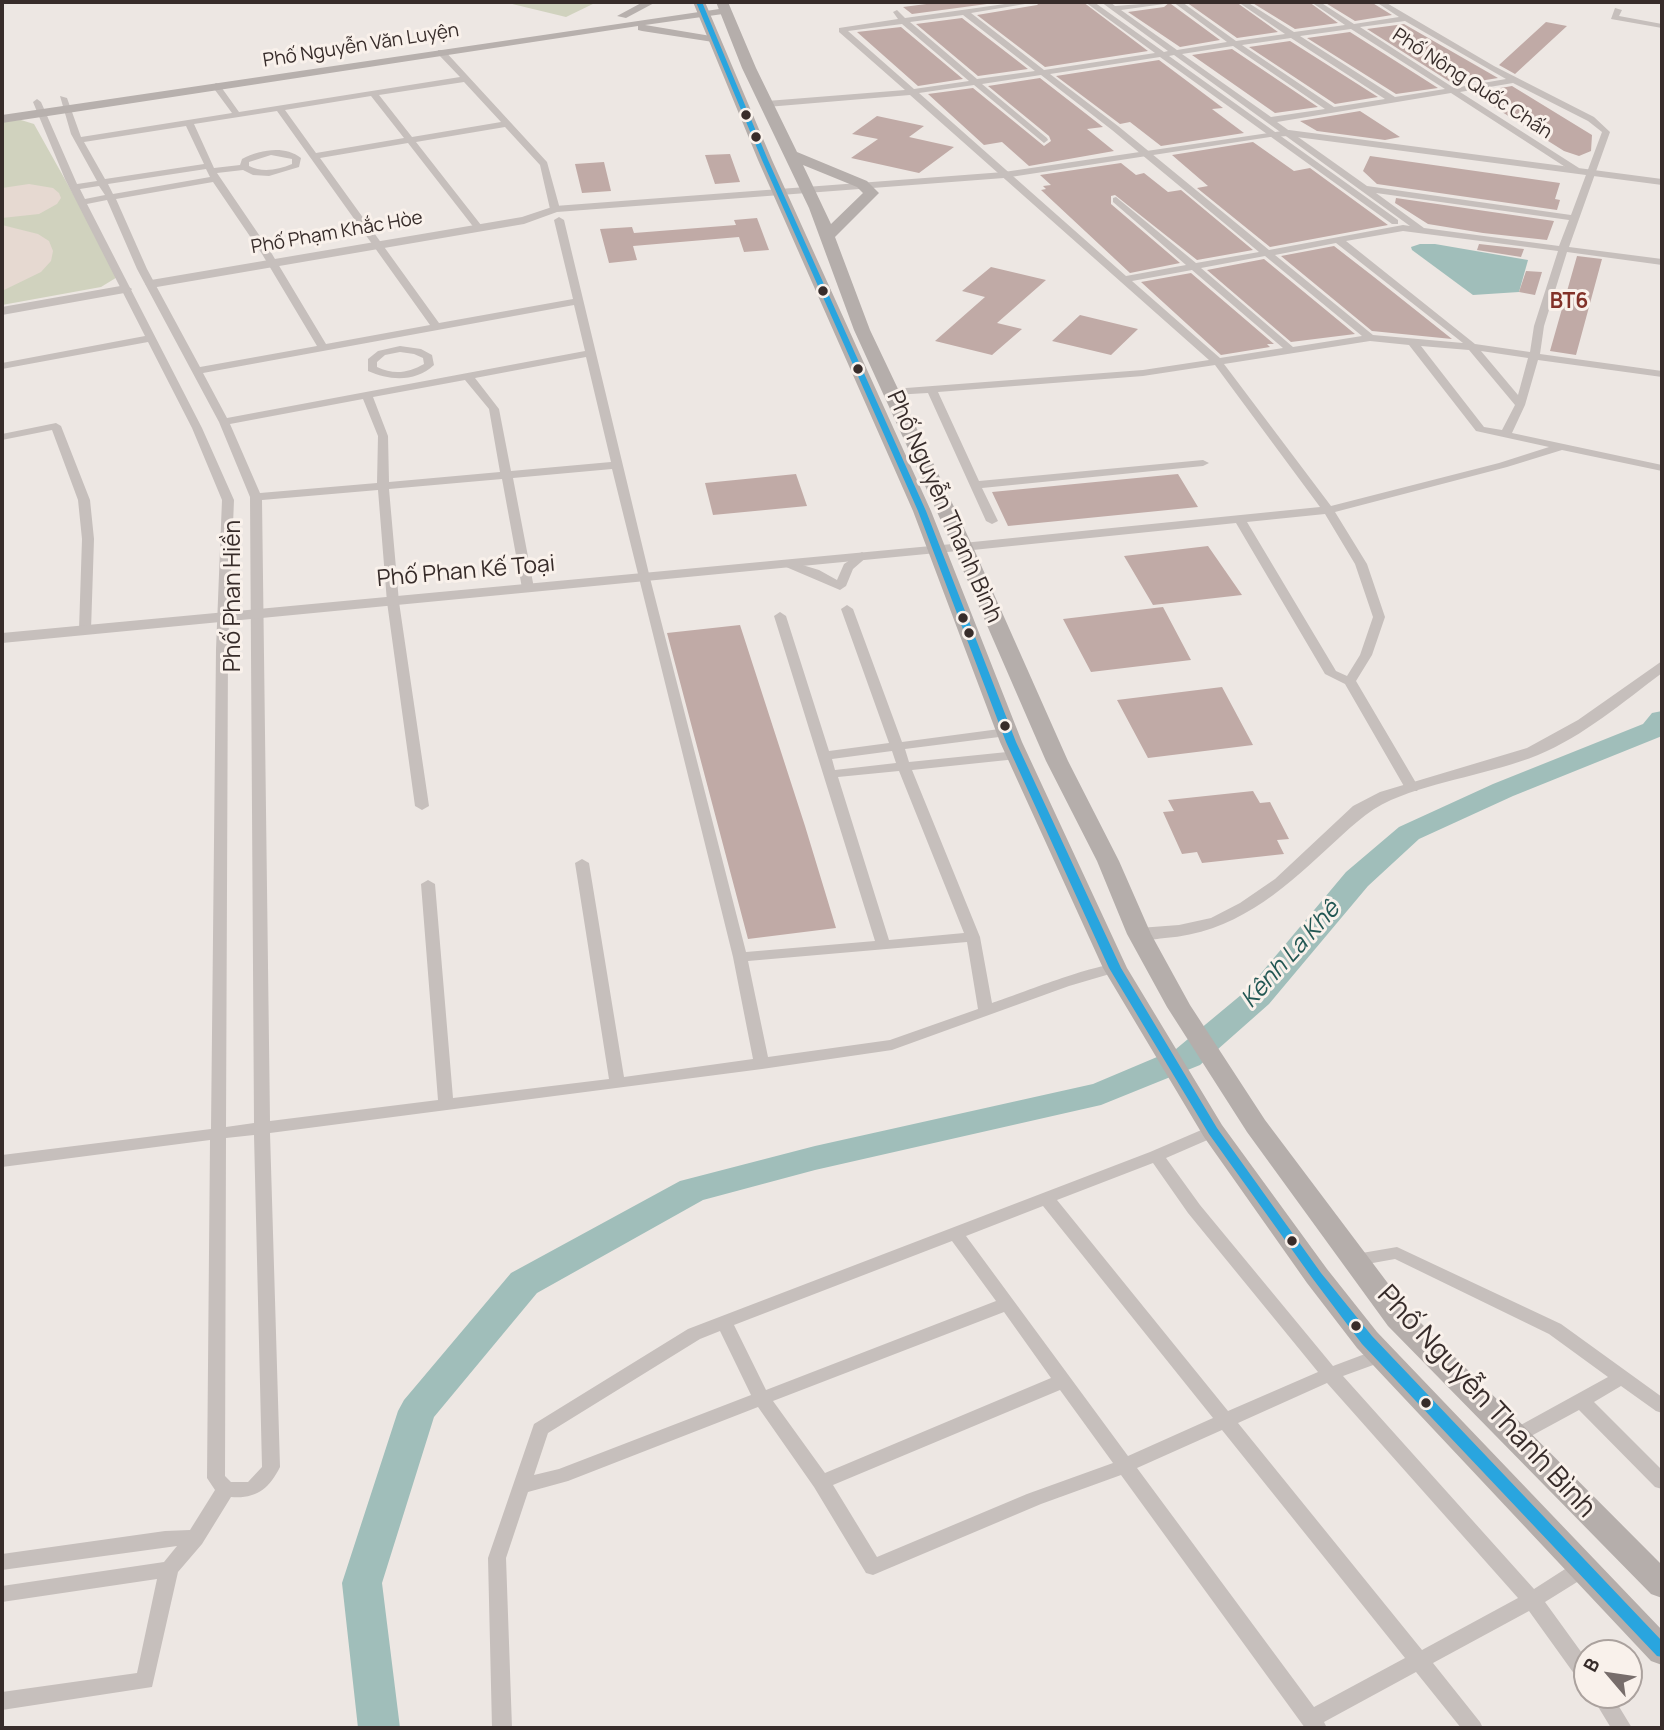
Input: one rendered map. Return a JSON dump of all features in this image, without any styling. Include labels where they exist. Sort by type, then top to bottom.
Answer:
[{"type":"main road","points":[[621,20],[651,2]]},
{"type":"main road","name":"Phố Nguyễn Văn Luyện","points":[[2,108],[39,107],[216,86],[441,52],[700,6],[721,5]]},
{"type":"main road","name":"Phố Nguyễn Thanh Bình","points":[[721,5],[810,195],[862,330],[963,547],[1057,761],[1108,862],[1139,934],[1179,1007],[1246,1110],[1398,1318],[1662,1585]]},
{"type":"main road","name":"Phố Nguyễn Thanh Bình","points":[[700,6],[922,510],[1007,732],[1115,968],[1213,1131],[1317,1276],[1381,1355],[1662,1651]]},
{"type":"main road","points":[[621,20],[713,38]]},
{"type":"main road","name":"Phố Nguyễn Văn Luyện","points":[[64,104],[621,20]]},
{"type":"main road","name":"Phố Nguyễn Văn Luyện","points":[[2,119],[39,107]]},
{"type":"main road","points":[[790,153],[867,189],[827,236]]},
{"type":"street","points":[[1033,2],[964,12],[899,16],[842,30],[1218,362],[1328,510],[1361,564],[1378,611],[1377,629],[1366,655],[1350,681]]},
{"type":"street","points":[[1089,2],[1366,189],[1419,228]]},
{"type":"street","points":[[1105,2],[1269,120],[1284,136],[1403,228]]},
{"type":"street","points":[[1115,8],[1164,2]]},
{"type":"street","points":[[1177,2],[1334,110]]},
{"type":"street","points":[[1242,2],[1393,100]]},
{"type":"street","name":"Phố Nông Quốc Chấn","points":[[1315,2],[1576,170]]},
{"type":"street","points":[[1380,2],[1512,81],[1604,127],[1606,132],[1563,248],[1539,327],[1534,357],[1520,405],[1505,435]]},
{"type":"street","points":[[1618,10],[1614,17],[1662,26]]},
{"type":"street","points":[[964,12],[1268,252],[1370,338]]},
{"type":"street","points":[[899,16],[1044,140]]},
{"type":"street","points":[[767,104],[910,92],[1407,18]]},
{"type":"street","points":[[441,52],[544,164],[644,578],[740,957],[762,1064]]},
{"type":"street","points":[[78,140],[466,79]]},
{"type":"street","points":[[1269,120],[1512,81]]},
{"type":"street","points":[[216,86],[237,116]]},
{"type":"street","points":[[374,94],[478,228]]},
{"type":"street","name":"Phố Phan Hiền","points":[[39,107],[74,187],[197,428],[228,500],[224,618],[216,1478],[226,1489],[245,1491],[263,1482],[271,1467],[262,1129],[256,497],[225,422],[78,140],[64,104]]},
{"type":"street","points":[[280,109],[437,327]]},
{"type":"street","points":[[189,123],[212,172],[272,263],[323,348]]},
{"type":"street","points":[[314,156],[506,124]]},
{"type":"street","points":[[1284,136],[1576,170],[1589,175],[1662,188]]},
{"type":"street","points":[[1284,136],[1662,182]]},
{"type":"street","name":"Phố Phạm Khắc Hòe","points":[[126,289],[141,292],[151,284],[557,214],[1008,178],[1284,136]]},
{"type":"street","points":[[74,187],[244,167],[253,172],[277,172],[296,165],[297,158],[288,153],[264,154],[245,161],[244,167]]},
{"type":"street","points":[[82,202],[212,172]]},
{"type":"street","points":[[1366,189],[1573,218]]},
{"type":"street","points":[[1116,200],[1291,349]]},
{"type":"street","points":[[1126,279],[1403,228],[1662,262]]},
{"type":"street","points":[[1337,239],[1472,347],[1520,405]]},
{"type":"street","points":[[2,310],[126,289]]},
{"type":"street","points":[[197,371],[578,301]]},
{"type":"street","points":[[385,336],[392,351]]},
{"type":"street","points":[[2,366],[151,338]]},
{"type":"street","points":[[892,392],[1143,373],[1370,338],[1472,347],[1662,374]]},
{"type":"street","points":[[1412,341],[1480,429],[1662,468]]},
{"type":"street","points":[[392,351],[417,351],[428,357],[429,365],[407,375],[383,375],[372,369],[372,361],[382,353],[392,351]]},
{"type":"street","points":[[225,422],[590,353]]},
{"type":"street","points":[[407,375],[418,386]]},
{"type":"street","points":[[468,376],[494,409],[528,588]]},
{"type":"street","points":[[932,390],[992,521]]},
{"type":"street","points":[[367,396],[383,436],[383,486],[393,602],[422,806]]},
{"type":"street","points":[[2,436],[56,426],[84,500],[88,539],[85,630]]},
{"type":"street","points":[[963,547],[1328,510],[1503,466],[1560,447]]},
{"type":"street","points":[[975,485],[1203,463]]},
{"type":"street","points":[[256,497],[617,465]]},
{"type":"street","points":[[1239,518],[1331,674],[1350,681],[1412,788]]},
{"type":"street","name":"Phố Phan Kế Toại","points":[[2,638],[963,547]]},
{"type":"street","points":[[785,564],[815,573],[840,586],[848,567],[862,556]]},
{"type":"street","points":[[847,609],[904,766],[973,937],[986,1010]]},
{"type":"street","points":[[780,617],[884,946]]},
{"type":"street","points":[[1139,934],[1178,931],[1217,922],[1246,907],[1281,883],[1359,810],[1386,796],[1533,751],[1584,723],[1662,666]]},
{"type":"street","points":[[824,756],[1007,732]]},
{"type":"street","points":[[831,774],[1017,755]]},
{"type":"street","points":[[582,863],[617,1083]]},
{"type":"street","points":[[428,884],[446,1105]]},
{"type":"street","points":[[740,957],[973,937]]},
{"type":"street","points":[[2,1160],[262,1129],[892,1045],[986,1010],[1115,968]]},
{"type":"street","points":[[502,1728],[497,1558],[540,1429],[694,1334],[1156,1156],[1213,1131]]},
{"type":"street","points":[[1156,1156],[1194,1209],[1330,1374],[1532,1600],[1573,1657]]},
{"type":"street","points":[[1046,1198],[1473,1728]]},
{"type":"street","points":[[955,1233],[1314,1724],[1583,1568]]},
{"type":"street","points":[[1356,1260],[1397,1253],[1555,1329],[1662,1406]]},
{"type":"street","points":[[521,1486],[561,1476],[761,1398],[944,1331],[1007,1304]]},
{"type":"street","points":[[725,1324],[761,1398],[821,1482],[873,1567],[1034,1499],[1124,1466],[1330,1374],[1381,1355]]},
{"type":"street","points":[[1514,1437],[1623,1377]]},
{"type":"street","points":[[821,1482],[1063,1381]]},
{"type":"street","points":[[1581,1400],[1662,1482]]},
{"type":"street","points":[[2,1701],[145,1681],[169,1569],[195,1538],[226,1489]]},
{"type":"street","points":[[2,1562],[165,1539],[195,1538]]},
{"type":"street","points":[[2,1594],[169,1569]]},
{"type":"street","points":[[1610,1709],[1622,1728]]},
{"type":"green space","points":[[504,2],[597,2],[566,17]]},
{"type":"green space","points":[[21,120],[34,124],[119,276],[101,287],[2,305],[2,121]]},
{"type":"shaded area","points":[[29,184],[53,188],[61,198],[57,204],[39,214],[2,218],[2,188]]},
{"type":"shaded area","points":[[2,225],[38,234],[49,241],[53,251],[51,261],[41,272],[2,291]]},
{"type":"water","points":[[1435,244],[1528,260],[1519,292],[1473,295],[1412,250],[1411,247]]},
{"type":"building","points":[[942,2],[1002,2],[912,14],[903,7]]},
{"type":"building","points":[[1040,2],[1083,2],[1148,51],[1045,67],[977,15],[1037,5]]},
{"type":"building","points":[[1170,2],[1220,40],[1180,47],[1128,12],[1164,7]]},
{"type":"building","points":[[1186,2],[1236,2],[1278,32],[1237,38]]},
{"type":"building","points":[[1251,2],[1309,2],[1338,23],[1295,29]]},
{"type":"building","points":[[1324,2],[1371,2],[1392,15],[1355,21]]},
{"type":"building","points":[[962,18],[1028,69],[978,76],[916,24]]},
{"type":"building","points":[[1546,22],[1567,26],[1515,74],[1499,65]]},
{"type":"building","points":[[1404,24],[1498,78],[1455,85],[1367,29]]},
{"type":"building","points":[[901,27],[963,79],[918,86],[857,32]]},
{"type":"building","points":[[1350,32],[1438,88],[1396,94],[1307,38]]},
{"type":"building","points":[[1290,41],[1378,97],[1335,104],[1249,47]]},
{"type":"building","points":[[1232,49],[1318,107],[1275,113],[1192,55]]},
{"type":"building","points":[[1159,60],[1223,108],[1212,109],[1244,133],[1161,146],[1130,122],[1120,124],[1056,76]]},
{"type":"building","points":[[1040,78],[1103,127],[1087,129],[1114,151],[1029,166],[1002,142],[984,145],[928,94],[973,88],[1044,146],[1051,141],[1049,136],[988,86]]},
{"type":"building","points":[[1512,86],[1592,135],[1591,151],[1579,156],[1564,151],[1472,93]]},
{"type":"building","points":[[1360,111],[1400,137],[1385,140],[1317,131],[1300,121]]},
{"type":"building","points":[[877,116],[924,126],[909,137],[954,147],[919,173],[851,158],[878,139],[852,134]]},
{"type":"building","points":[[1253,142],[1294,171],[1310,168],[1388,225],[1270,247],[1197,188],[1208,186],[1172,155]]},
{"type":"building","points":[[730,154],[740,182],[715,184],[705,155]]},
{"type":"building","points":[[1370,156],[1560,183],[1555,199],[1560,200],[1557,210],[1377,184],[1363,171]]},
{"type":"building","points":[[604,162],[611,191],[582,193],[575,164]]},
{"type":"building","points":[[1121,163],[1136,175],[1144,173],[1168,192],[1181,190],[1253,250],[1197,260],[1115,195],[1111,196],[1111,204],[1180,263],[1130,273],[1041,190],[1046,189],[1043,186],[1051,185],[1040,175]]},
{"type":"building","points":[[1396,198],[1554,221],[1547,240],[1483,233],[1428,224],[1395,203]]},
{"type":"building","points":[[757,218],[769,250],[744,252],[739,237],[633,246],[637,260],[609,263],[600,229],[632,227],[634,233],[736,225],[734,220]]},
{"type":"building","points":[[1479,244],[1524,249],[1521,257],[1477,250]]},
{"type":"building","points":[[1334,246],[1452,339],[1372,331],[1281,256]]},
{"type":"building","points":[[1577,256],[1602,259],[1576,355],[1550,351]]},
{"type":"building","points":[[1264,259],[1355,334],[1291,342],[1207,270]]},
{"type":"building","points":[[991,267],[1046,280],[997,323],[1022,329],[992,355],[935,341],[985,297],[962,291]]},
{"type":"building","points":[[1526,271],[1542,272],[1535,295],[1519,292]]},
{"type":"building","points":[[1191,273],[1274,344],[1267,344],[1270,347],[1221,355],[1141,282]]},
{"type":"building","points":[[1080,315],[1138,329],[1111,355],[1052,341]]},
{"type":"building","points":[[796,474],[807,506],[713,515],[705,483]]},
{"type":"building","points":[[1178,474],[1198,507],[1008,526],[992,492]]},
{"type":"building","points":[[1208,546],[1242,595],[1153,605],[1124,556]]},
{"type":"building","points":[[1163,607],[1191,660],[1091,672],[1063,619]]},
{"type":"building","points":[[740,625],[836,928],[748,939],[667,633]]},
{"type":"building","points":[[1222,687],[1253,745],[1148,758],[1117,700]]},
{"type":"building","points":[[1253,791],[1260,803],[1270,802],[1289,839],[1277,840],[1284,854],[1202,863],[1197,852],[1182,854],[1163,812],[1174,811],[1168,800]]},
{"type":"waterway","name":"Kênh La Khê","points":[[379,1728],[362,1583],[417,1411],[524,1283],[692,1190],[815,1158],[1101,1094],[1188,1057],[1258,997],[1357,879],[1409,833],[1503,790],[1653,730],[1662,719]]},
{"type":"transit line","points":[[699,2],[765,160],[922,511],[1011,742],[1115,968],[1213,1131],[1317,1276],[1367,1340],[1662,1651]]},
{"type":"district","name":"BT6","points":[[1569,302]]}]
